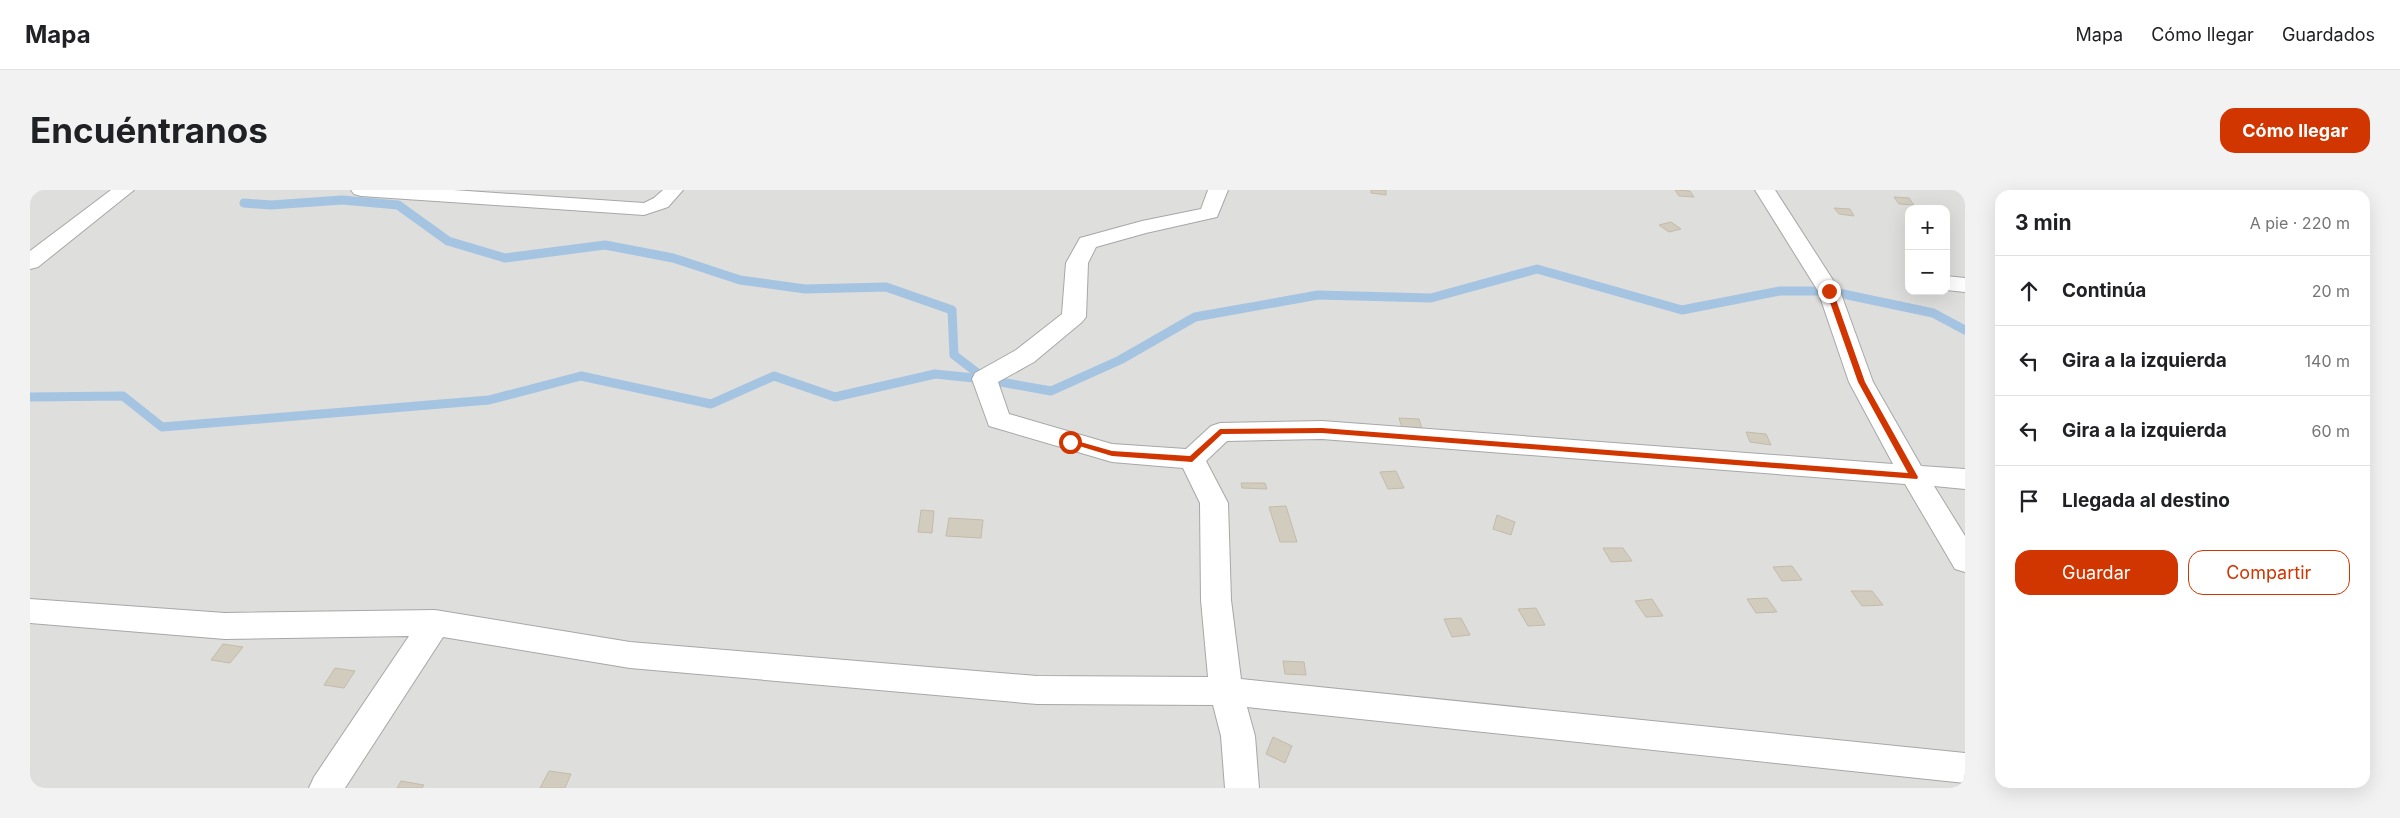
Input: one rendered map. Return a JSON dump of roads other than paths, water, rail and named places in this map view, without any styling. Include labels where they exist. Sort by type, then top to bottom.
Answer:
[{"type":"street","points":[[30,262],[124,190]]},
{"type":"street","points":[[361,190],[644,209],[656,206],[669,198],[673,190]]},
{"type":"street","points":[[1218,190],[1210,213],[1142,226],[1088,243],[1076,263],[1074,317],[1025,356],[984,379],[998,420],[1112,453],[1192,459],[1220,432],[1322,430],[1965,480]]},
{"type":"street","points":[[1765,190],[1829,291],[1861,382],[1914,477],[1965,561]]},
{"type":"street","points":[[1950,283],[1965,284]]},
{"type":"street","points":[[1192,459],[1214,503],[1216,600],[1226,691],[1238,736],[1242,788]]},
{"type":"street","points":[[30,611],[225,626],[435,622],[630,655],[660,658],[1037,690],[1226,691],[1965,768]]},
{"type":"street","points":[[326,788],[435,622]]},
{"type":"waterway","points":[[244,203],[271,205],[342,200],[398,205],[448,241],[505,258],[605,245],[673,258],[740,280],[805,289],[886,287],[952,310],[954,355],[984,378]]},
{"type":"waterway","points":[[30,397],[123,396],[162,427],[489,400],[581,376],[711,404],[774,376],[835,397],[935,374],[984,379],[1051,391],[1120,360],[1195,317],[1318,295],[1431,298],[1537,269],[1682,310],[1780,291],[1829,291],[1933,313],[1965,330]]}]
